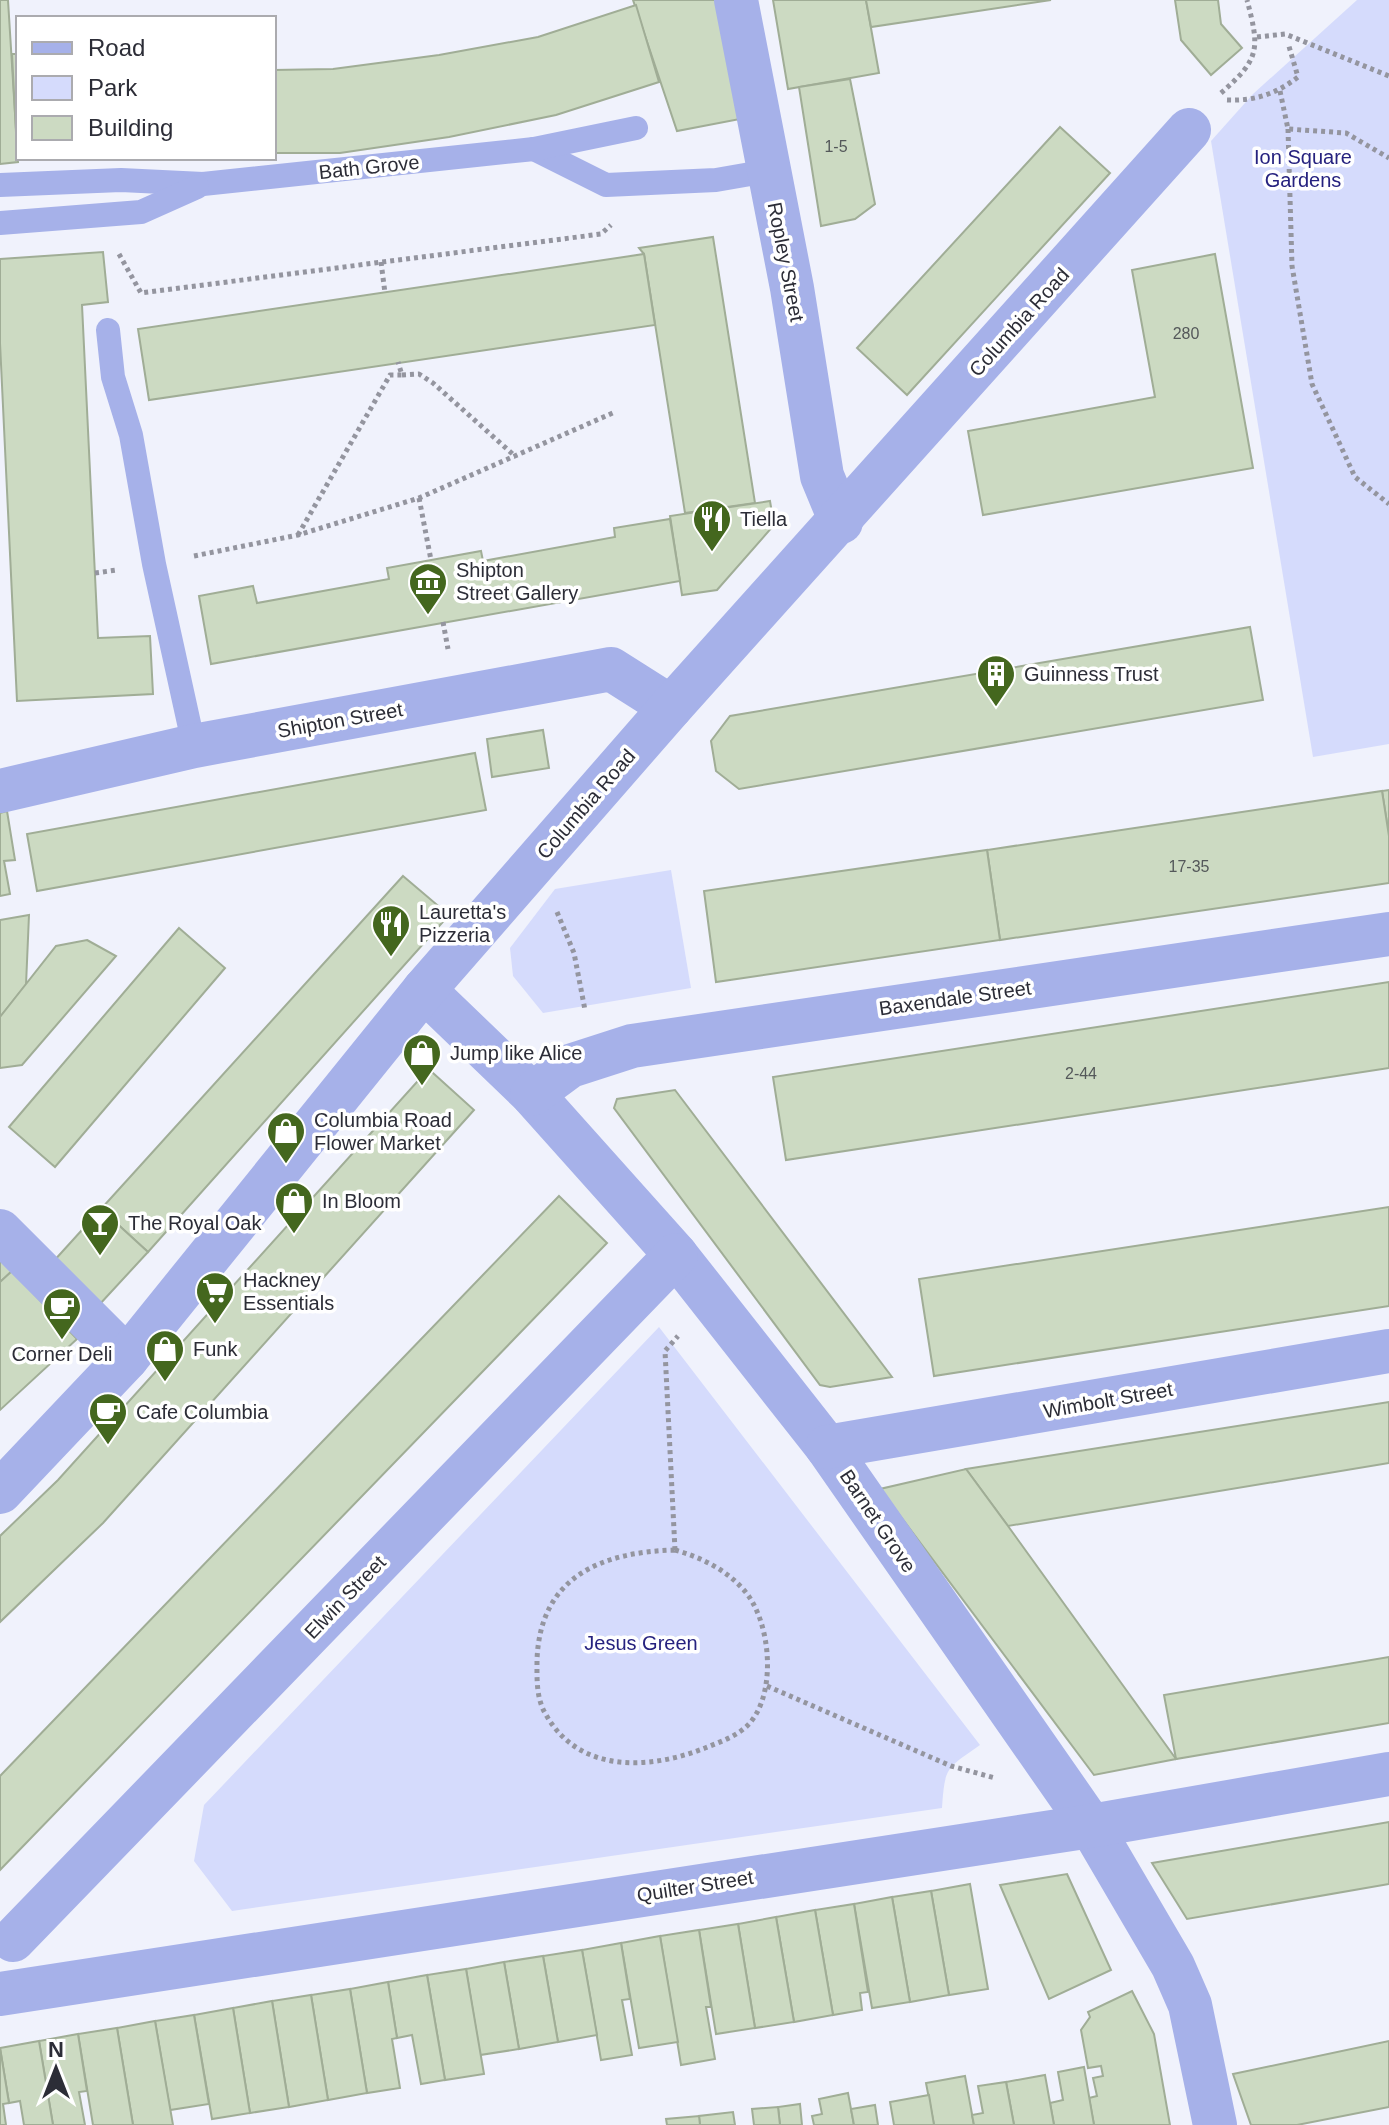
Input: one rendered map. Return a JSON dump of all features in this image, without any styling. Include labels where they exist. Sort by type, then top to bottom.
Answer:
[{"type":"street","name":"Ropley Street","points":[[736,0],[822,476],[841,522]]},
{"type":"street","name":"Columbia Road","points":[[0,1492],[127,1358],[424,990],[671,707],[841,522],[1201,115]]},
{"type":"street","name":"Shipton Street","points":[[0,791],[194,746],[611,669],[671,707]]},
{"type":"street","name":"Baxendale Street","points":[[532,1094],[570,1066],[632,1046],[1389,934]]},
{"type":"street","name":"Barnet Grove","points":[[424,990],[532,1094],[676,1255],[827,1447],[1028,1742],[1091,1826],[1173,1966],[1190,2005],[1215,2125]]},
{"type":"street","points":[[0,1231],[127,1358]]},
{"type":"street","name":"Elwin Street","points":[[13,1940],[676,1255]]},
{"type":"street","name":"Wimbolt Street","points":[[827,1447],[1389,1351]]},
{"type":"street","name":"Quilter Street","points":[[0,1994],[1091,1826],[1389,1774]]},
{"type":"lane","name":"Bath Grove","points":[[0,185],[121,180],[203,184],[534,149],[636,128]]},
{"type":"lane","points":[[534,149],[606,185],[716,180],[768,171]]},
{"type":"lane","name":"Bath Grove","points":[[0,223],[141,212],[203,184]]},
{"type":"lane","points":[[108,330],[113,377],[131,435],[154,564],[194,746]]},
{"type":"path","points":[[1201,115],[1249,67],[1257,50],[1257,37],[1247,0]]},
{"type":"path","points":[[1257,37],[1285,34],[1389,76]]},
{"type":"path","points":[[1201,115],[1280,91],[1298,77],[1288,43]]},
{"type":"path","points":[[1280,91],[1288,129],[1292,266],[1312,384],[1355,477],[1389,504]]},
{"type":"path","points":[[1288,129],[1346,133],[1389,158]]},
{"type":"path","points":[[111,240],[141,293],[601,234],[621,215]]},
{"type":"path","points":[[381,262],[385,293]]},
{"type":"path","points":[[398,362],[402,375]]},
{"type":"path","points":[[298,535],[390,375],[419,374],[433,383],[516,457]]},
{"type":"path","points":[[95,573],[298,535],[419,498],[615,412]]},
{"type":"path","points":[[419,498],[431,560]]},
{"type":"path","points":[[555,907],[574,953],[592,1059]]},
{"type":"path","points":[[675,1550],[665,1351],[711,1299]]},
{"type":"path","points":[[675,1550],[708,1563],[744,1590],[758,1616],[763,1636],[767,1686],[759,1710],[747,1726],[724,1741],[683,1757],[650,1764],[593,1758],[554,1731],[539,1703],[538,1648],[556,1596],[570,1580],[598,1561],[640,1551],[675,1550]]},
{"type":"path","points":[[767,1686],[951,1766],[1015,1784],[993,1840]]},
{"type":"green space","name":"Ion Square Gardens","points":[[1357,0],[1389,0],[1389,744],[1313,757],[1211,141],[1253,94]]},
{"type":"green space","points":[[671,870],[691,988],[543,1013],[513,976],[510,948],[555,889]]},
{"type":"green space","name":"Jesus Green","points":[[659,1327],[980,1745],[949,1770],[942,1808],[232,1911],[194,1861],[204,1805]]},
{"type":"building","points":[[0,0],[8,0],[18,162],[0,164]]},
{"type":"building","points":[[633,0],[718,0],[740,119],[677,131]]},
{"type":"building","points":[[773,0],[866,0],[879,73],[788,89]]},
{"type":"building","points":[[866,0],[1051,0],[871,27]]},
{"type":"building","points":[[1175,0],[1218,0],[1221,24],[1242,48],[1211,75],[1181,40]]},
{"type":"building","points":[[636,5],[659,82],[556,115],[449,137],[340,153],[276,153],[276,70],[333,69],[439,55],[538,37]]},
{"type":"building","points":[[12,54],[16,54],[16,132]]},
{"type":"building","points":[[850,79],[875,204],[855,219],[821,226],[799,87]]},
{"type":"building","points":[[1060,127],[1110,173],[907,395],[857,348]]},
{"type":"building","points":[[713,237],[755,503],[685,513],[644,254],[639,248]]},
{"type":"building","points":[[103,252],[108,302],[82,305],[98,638],[150,636],[153,694],[17,701],[0,343],[0,259]]},
{"type":"building","points":[[644,254],[655,325],[149,400],[138,329]]},
{"type":"building","points":[[1215,254],[1253,468],[983,515],[968,431],[1155,397],[1132,270]]},
{"type":"building","name":"Tiella","points":[[770,501],[774,525],[717,590],[682,595],[670,516]]},
{"type":"building","points":[[670,519],[680,581],[211,664],[199,596],[253,586],[257,603],[389,579],[387,568],[481,551],[483,561],[615,537],[614,528]]},
{"type":"building","name":"Guinness Trust","points":[[1250,627],[1263,700],[739,789],[716,771],[711,741],[730,716]]},
{"type":"building","points":[[543,730],[549,768],[492,777],[487,739]]},
{"type":"building","points":[[475,753],[486,810],[37,891],[27,834]]},
{"type":"building","points":[[1389,790],[1389,836],[1382,791]]},
{"type":"building","points":[[1382,791],[1389,836],[1389,883],[1000,940],[987,850]]},
{"type":"building","points":[[7,811],[15,860],[4,861],[10,894],[0,896],[0,813]]},
{"type":"building","points":[[987,850],[1000,940],[716,982],[704,891]]},
{"type":"building","points":[[403,876],[449,915],[148,1252],[101,1209]]},
{"type":"building","points":[[29,915],[26,985],[0,1017],[0,920]]},
{"type":"building","points":[[179,928],[225,968],[55,1167],[9,1127]]},
{"type":"building","points":[[87,940],[116,956],[22,1065],[0,1068],[0,1017],[56,946]]},
{"type":"building","points":[[1389,982],[1389,1068],[786,1160],[773,1077]]},
{"type":"building","points":[[425,1073],[433,1073],[474,1110],[103,1523],[0,1622],[0,1536],[58,1480]]},
{"type":"building","points":[[675,1090],[892,1377],[830,1387],[820,1385],[614,1108],[617,1099]]},
{"type":"building","points":[[559,1196],[607,1243],[0,1870],[0,1776]]},
{"type":"building","points":[[1389,1207],[1389,1306],[934,1376],[919,1279]]},
{"type":"building","name":"The Royal Oak","points":[[101,1209],[148,1252],[99,1305],[52,1263]]},
{"type":"building","points":[[0,1259],[12,1271],[0,1282]]},
{"type":"building","points":[[12,1271],[77,1339],[0,1410],[0,1282]]},
{"type":"building","points":[[1389,1402],[1389,1463],[1008,1526],[966,1469]]},
{"type":"building","points":[[966,1469],[1176,1759],[1094,1775],[880,1489]]},
{"type":"building","points":[[1389,1657],[1389,1723],[1176,1759],[1164,1695]]},
{"type":"building","points":[[1389,1822],[1389,1884],[1187,1919],[1152,1863]]},
{"type":"building","points":[[1067,1874],[1111,1970],[1049,1999],[1000,1885]]},
{"type":"building","points":[[970,1884],[988,1989],[949,1995],[931,1891]]},
{"type":"building","points":[[931,1891],[949,1995],[910,2002],[892,1897]]},
{"type":"building","points":[[892,1897],[910,2002],[872,2008],[854,1904]]},
{"type":"building","points":[[854,1904],[868,1992],[860,1993],[862,2010],[833,2015],[815,1910]]},
{"type":"building","points":[[815,1910],[833,2015],[794,2022],[776,1917]]},
{"type":"building","points":[[776,1917],[794,2022],[755,2028],[738,1924]]},
{"type":"building","points":[[738,1924],[755,2028],[716,2034],[699,1930]]},
{"type":"building","points":[[699,1930],[711,2007],[706,2007],[715,2059],[681,2065],[660,1936]]},
{"type":"building","points":[[660,1936],[678,2042],[639,2048],[621,1943]]},
{"type":"building","points":[[621,1943],[630,1999],[622,2000],[632,2055],[601,2060],[582,1950]]},
{"type":"building","points":[[582,1950],[597,2035],[558,2042],[543,1956]]},
{"type":"building","points":[[543,1956],[558,2042],[519,2049],[504,1962]]},
{"type":"building","points":[[504,1962],[519,2049],[480,2055],[466,1969]]},
{"type":"building","points":[[466,1969],[484,2074],[445,2080],[427,1975]]},
{"type":"building","points":[[427,1975],[445,2080],[421,2084],[412,2035],[397,2038],[388,1982]]},
{"type":"building","points":[[388,1982],[397,2038],[392,2039],[400,2088],[367,2093],[350,1989]]},
{"type":"building","points":[[350,1989],[367,2093],[328,2100],[311,1995]]},
{"type":"building","points":[[1132,1991],[1154,2034],[1170,2125],[1094,2125],[1089,2098],[1097,2096],[1093,2078],[1103,2076],[1101,2066],[1088,2068],[1081,2030],[1090,2017],[1088,2012]]},
{"type":"building","points":[[311,1995],[328,2100],[289,2107],[272,2001]]},
{"type":"building","points":[[272,2001],[289,2107],[250,2113],[233,2008]]},
{"type":"building","points":[[233,2008],[250,2113],[212,2119],[194,2015]]},
{"type":"building","points":[[194,2015],[209,2104],[170,2110],[155,2021]]},
{"type":"building","points":[[155,2021],[173,2125],[133,2125],[117,2028]]},
{"type":"building","points":[[117,2028],[133,2125],[93,2125],[78,2034]]},
{"type":"building","points":[[78,2034],[87,2091],[79,2092],[85,2125],[53,2125],[39,2041]]},
{"type":"building","points":[[39,2041],[53,2125],[24,2125],[20,2101],[9,2103],[0,2048]]},
{"type":"building","points":[[1389,2041],[1389,2107],[1297,2125],[1251,2125],[1233,2074]]},
{"type":"building","points":[[0,2048],[9,2103],[3,2104],[6,2125],[0,2125]]},
{"type":"building","points":[[1084,2067],[1094,2125],[1054,2125],[1050,2103],[1063,2100],[1058,2072]]},
{"type":"building","points":[[1045,2075],[1054,2125],[1014,2125],[1006,2082]]},
{"type":"building","points":[[965,2076],[974,2125],[934,2125],[926,2083]]},
{"type":"building","points":[[1006,2082],[1014,2125],[974,2125],[972,2115],[983,2113],[978,2086]]},
{"type":"building","points":[[848,2093],[854,2125],[814,2125],[812,2116],[822,2114],[819,2099]]},
{"type":"building","points":[[929,2095],[934,2125],[894,2125],[890,2102]]},
{"type":"building","points":[[800,2104],[802,2125],[780,2125],[778,2107]]},
{"type":"building","points":[[875,2105],[878,2125],[854,2125],[851,2109]]},
{"type":"building","points":[[778,2107],[780,2125],[754,2125],[752,2109]]},
{"type":"building","points":[[733,2112],[735,2125],[700,2125],[699,2116]]},
{"type":"building","points":[[699,2116],[700,2125],[667,2125],[666,2119]]},
{"type":"place","name":"Tiella","points":[[712,553]]},
{"type":"place","name":"Shipton Street Gallery","points":[[428,616]]},
{"type":"place","name":"Guinness Trust","points":[[996,708]]},
{"type":"place","name":"Lauretta's Pizzeria","points":[[391,958]]},
{"type":"place","name":"Jump like Alice","points":[[422,1087]]},
{"type":"place","name":"Columbia Road Flower Market","points":[[286,1165]]},
{"type":"place","name":"In Bloom","points":[[294,1235]]},
{"type":"place","name":"The Royal Oak","points":[[100,1257]]},
{"type":"place","name":"Hackney Essentials","points":[[215,1325]]},
{"type":"place","name":"Corner Deli","points":[[62,1341]]},
{"type":"place","name":"Funk","points":[[165,1383]]},
{"type":"place","name":"Cafe Columbia","points":[[108,1446]]}]
